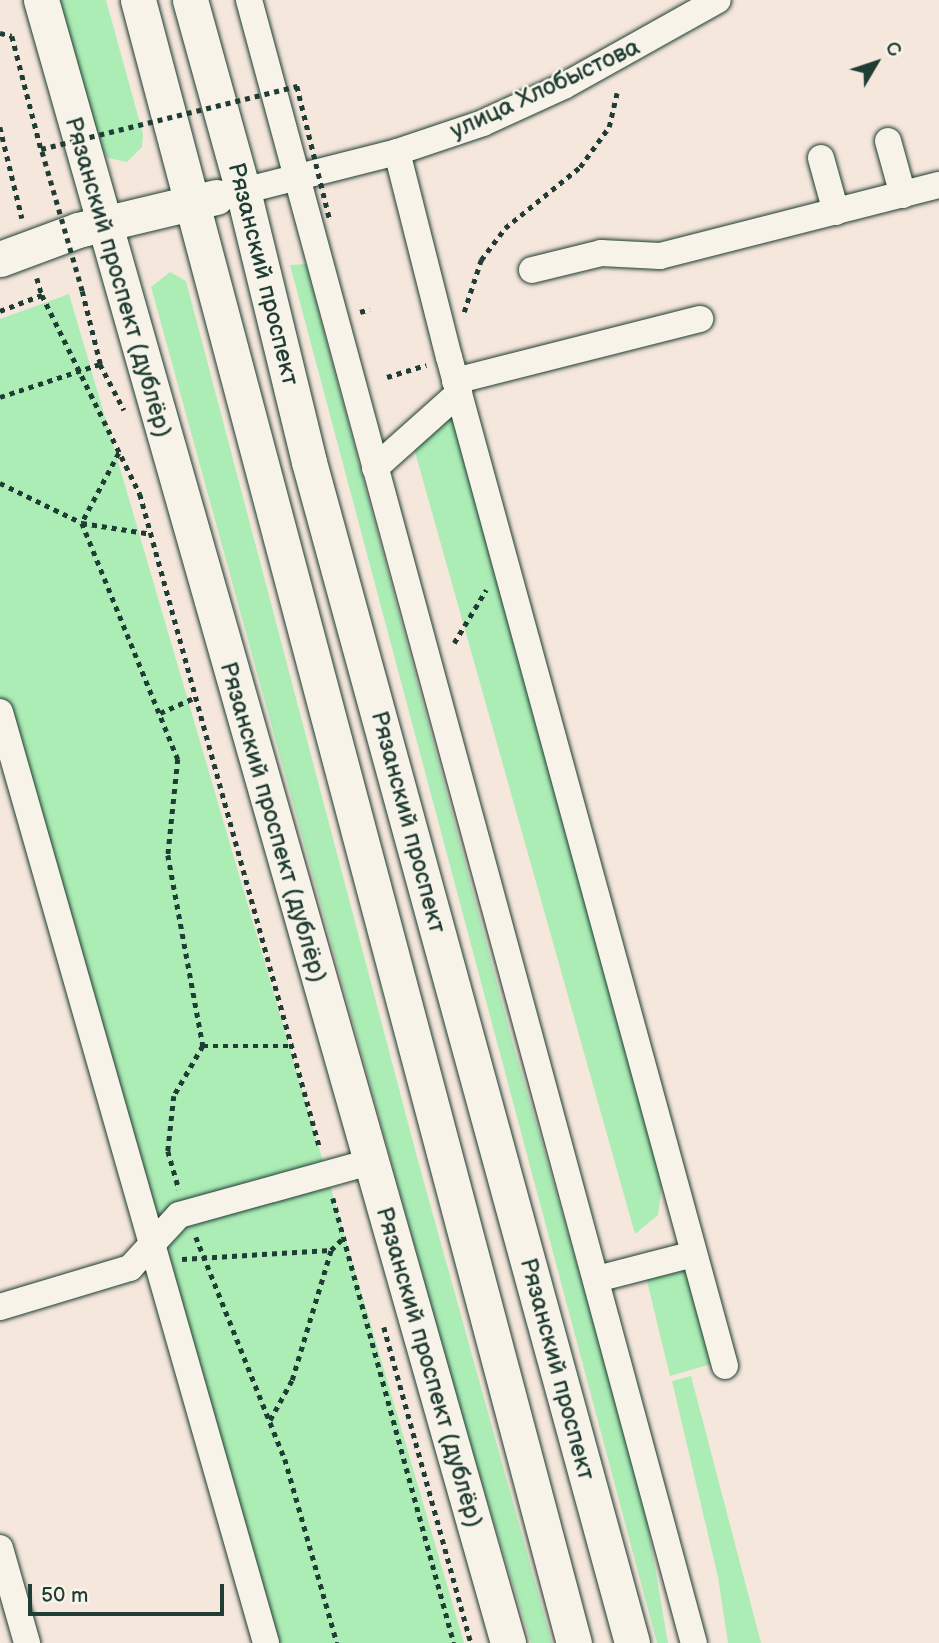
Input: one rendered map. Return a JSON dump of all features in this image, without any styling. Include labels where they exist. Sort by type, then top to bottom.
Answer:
[{"type":"main road","name":"Рязанский проспект (дублёр)","points":[[41,0],[101,224],[370,1162],[500,1642]]},
{"type":"main road","name":"Рязанский проспект","points":[[138,0],[574,1643]]},
{"type":"main road","name":"Рязанский проспект","points":[[190,0],[243,191],[309,462],[632,1643]]},
{"type":"main road","points":[[0,259],[101,224],[243,191]]},
{"type":"street","points":[[249,0],[695,1643]]},
{"type":"street","name":"улица Хлобыстова","points":[[243,191],[397,152],[483,123],[564,86],[718,0]]},
{"type":"street","points":[[888,141],[903,195]]},
{"type":"street","points":[[397,152],[454,377],[725,1366]]},
{"type":"street","points":[[821,158],[836,212]]},
{"type":"street","points":[[532,270],[601,253],[660,256],[939,186]]},
{"type":"street","points":[[375,468],[454,377],[701,319]]},
{"type":"street","points":[[0,712],[266,1643]]},
{"type":"street","points":[[0,1307],[130,1268],[154,1255],[186,1213],[370,1162]]},
{"type":"street","points":[[597,1279],[694,1254]]},
{"type":"street","points":[[0,1548],[27,1643]]},
{"type":"path","points":[[0,33],[12,36],[100,364],[0,397]]},
{"type":"path","points":[[41,149],[297,86],[330,220]]},
{"type":"path","points":[[387,377],[454,377],[481,260],[505,228],[580,167],[609,127],[617,93]]},
{"type":"path","points":[[0,131],[20,209]]},
{"type":"path","points":[[0,310],[42,295],[76,370],[141,494],[454,1643]]},
{"type":"path","points":[[119,452],[82,523],[178,759],[168,855],[203,1046],[174,1096],[168,1151],[186,1213],[285,1459],[337,1643]]},
{"type":"path","points":[[0,483],[82,523],[152,534]]},
{"type":"path","points":[[454,643],[505,559]]},
{"type":"path","points":[[160,713],[196,697]]},
{"type":"path","points":[[203,1046],[292,1046]]},
{"type":"path","points":[[270,1421],[292,1380],[331,1250],[344,1237]]},
{"type":"path","points":[[154,1255],[203,1256],[331,1250]]},
{"type":"green space","points":[[60,0],[106,0],[143,134],[142,147],[127,162],[108,158],[99,146]]},
{"type":"green space","points":[[306,264],[515,1051],[640,1480],[668,1643],[657,1643],[290,265]]},
{"type":"green space","points":[[170,272],[186,281],[417,1157],[552,1643],[531,1643],[463,1422],[151,287]]},
{"type":"green space","points":[[69,294],[464,1643],[272,1643],[0,698],[0,319]]},
{"type":"green space","points":[[455,408],[663,1176],[658,1215],[635,1234],[413,445]]},
{"type":"green space","points":[[687,1261],[718,1362],[670,1376],[646,1277]]},
{"type":"green space","points":[[691,1376],[761,1643],[728,1643],[718,1577],[672,1381]]}]
